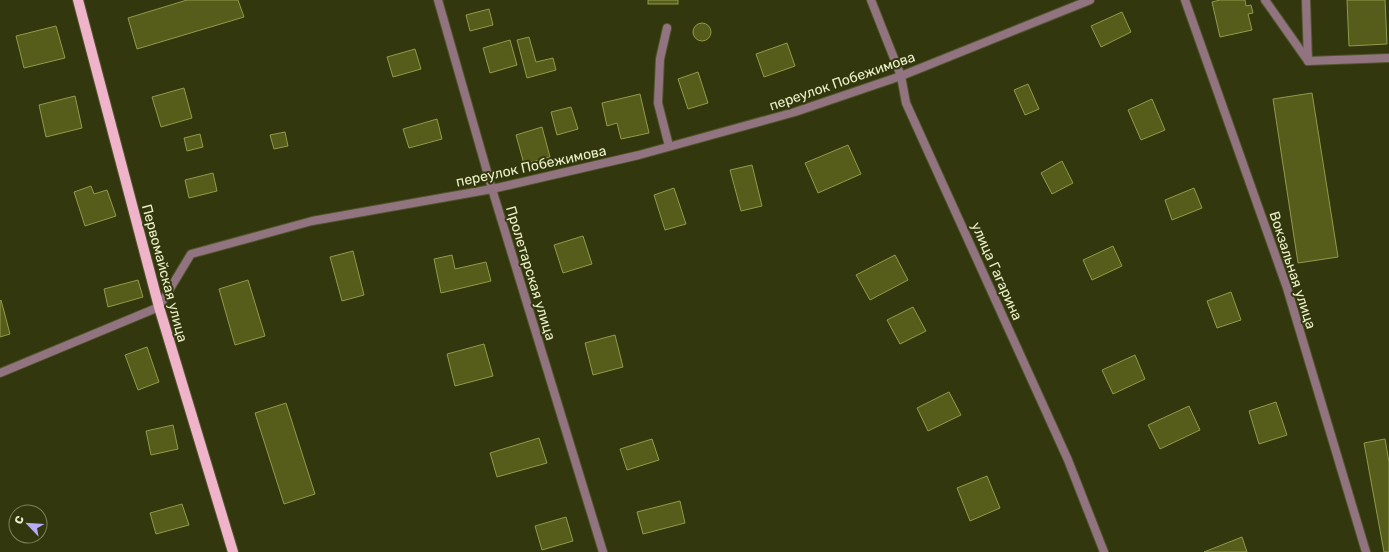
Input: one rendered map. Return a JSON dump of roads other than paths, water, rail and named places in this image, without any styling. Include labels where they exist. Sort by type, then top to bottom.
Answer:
[{"type":"main road","name":"Первомайская улица","points":[[78,0],[159,307],[233,552]]},
{"type":"street","name":"Пролетарская улица","points":[[438,0],[492,189],[603,552]]},
{"type":"street","name":"улица Гагарина","points":[[871,0],[901,76],[906,104],[1068,460],[1104,552]]},
{"type":"street","name":"переулок Побежимова","points":[[159,307],[191,254],[312,221],[492,189],[639,155],[795,112],[901,76],[1090,0]]},
{"type":"street","name":"Вокзальная улица","points":[[1185,0],[1287,288],[1366,552]]},
{"type":"street","points":[[1265,0],[1308,61]]},
{"type":"street","points":[[1306,0],[1308,61]]},
{"type":"street","points":[[667,28],[660,59],[658,103],[669,146]]},
{"type":"street","points":[[1308,61],[1389,58]]},
{"type":"street","points":[[0,373],[159,307]]}]
